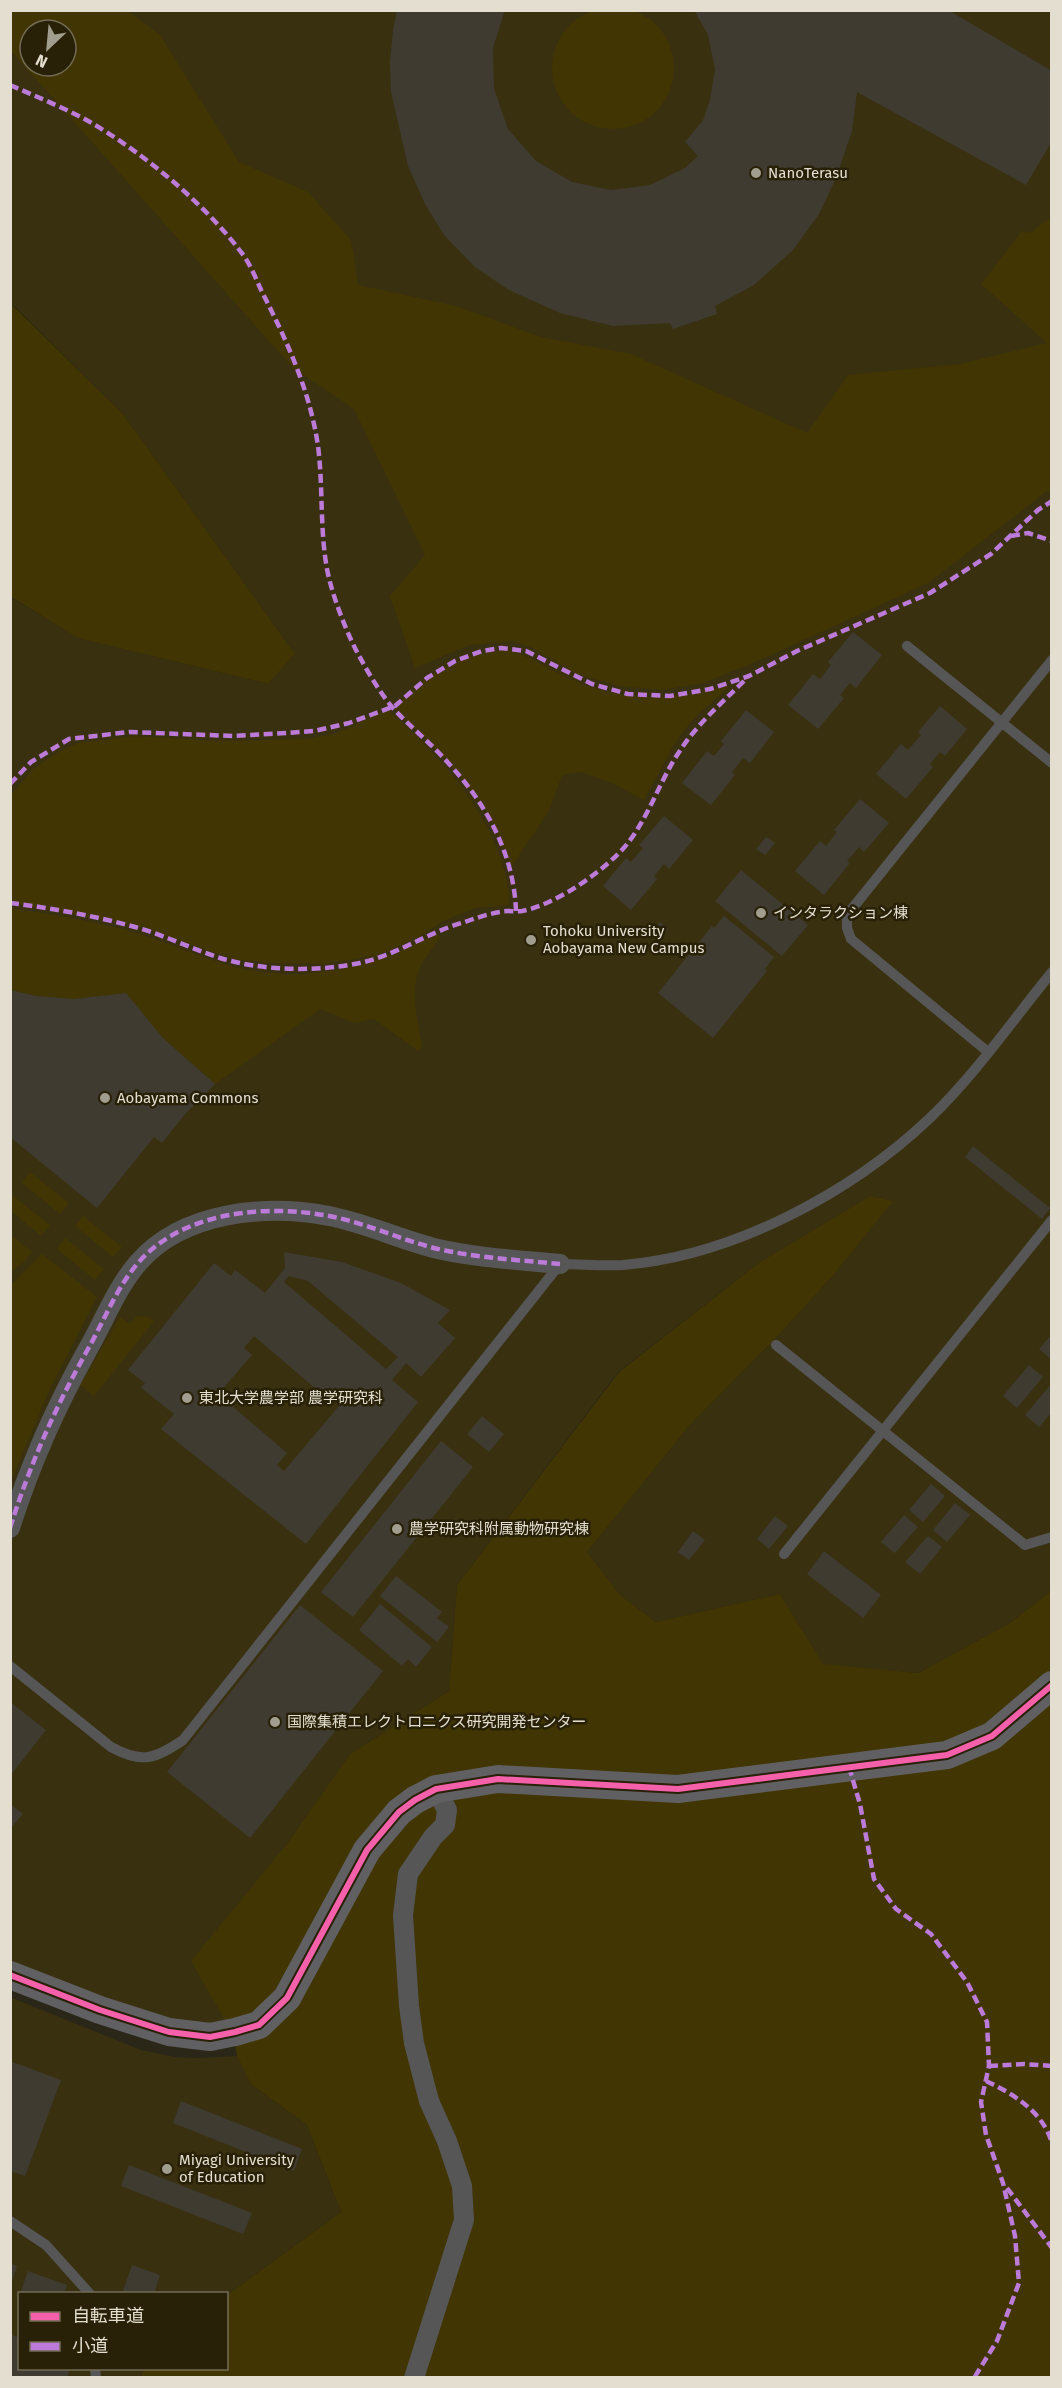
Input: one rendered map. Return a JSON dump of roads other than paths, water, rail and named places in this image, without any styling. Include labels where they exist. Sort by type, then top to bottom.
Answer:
[{"type":"street","points":[[10,1528],[40,1441],[68,1385],[127,1279],[139,1262],[168,1239],[190,1227],[218,1218],[254,1212],[294,1211],[330,1216],[440,1249],[492,1258],[560,1264]]},
{"type":"street","points":[[10,1975],[100,2010],[169,2032],[210,2037],[259,2025],[288,1998],[367,1850],[399,1812],[436,1789],[498,1779],[678,1789],[947,1755],[992,1736],[1052,1685]]},
{"type":"street","points":[[414,2378],[464,2220],[462,2186],[447,2141],[429,2101],[414,2043],[403,1916],[408,1874],[445,1825],[447,1810],[436,1789]]},
{"type":"lane","points":[[908,646],[1052,763]]},
{"type":"lane","points":[[988,1052],[851,939],[847,928],[847,915],[1052,660]]},
{"type":"lane","points":[[10,1666],[111,1747],[126,1755],[143,1758],[163,1754],[183,1740],[560,1264],[623,1265],[663,1259],[711,1247],[774,1223],[831,1194],[885,1158],[930,1118],[957,1090],[1052,972]]},
{"type":"lane","points":[[784,1554],[1052,1220]]},
{"type":"lane","points":[[776,1345],[1025,1545],[1052,1537]]},
{"type":"lane","points":[[10,2221],[46,2245],[88,2292]]},
{"type":"place","name":"NanoTerasu","points":[[756,173]]},
{"type":"place","name":"インタラクション棟","points":[[761,913]]},
{"type":"place","name":"Tohoku University Aobayama New Campus","points":[[531,940]]},
{"type":"place","name":"Aobayama Commons","points":[[105,1098]]},
{"type":"place","name":"東北大学農学部 農学研究科","points":[[187,1398]]},
{"type":"place","name":"農学研究科附属動物研究棟","points":[[397,1529]]},
{"type":"place","name":"国際集積エレクトロニクス研究開発センター","points":[[275,1722]]},
{"type":"place","name":"Miyagi University of Education","points":[[167,2169]]}]
